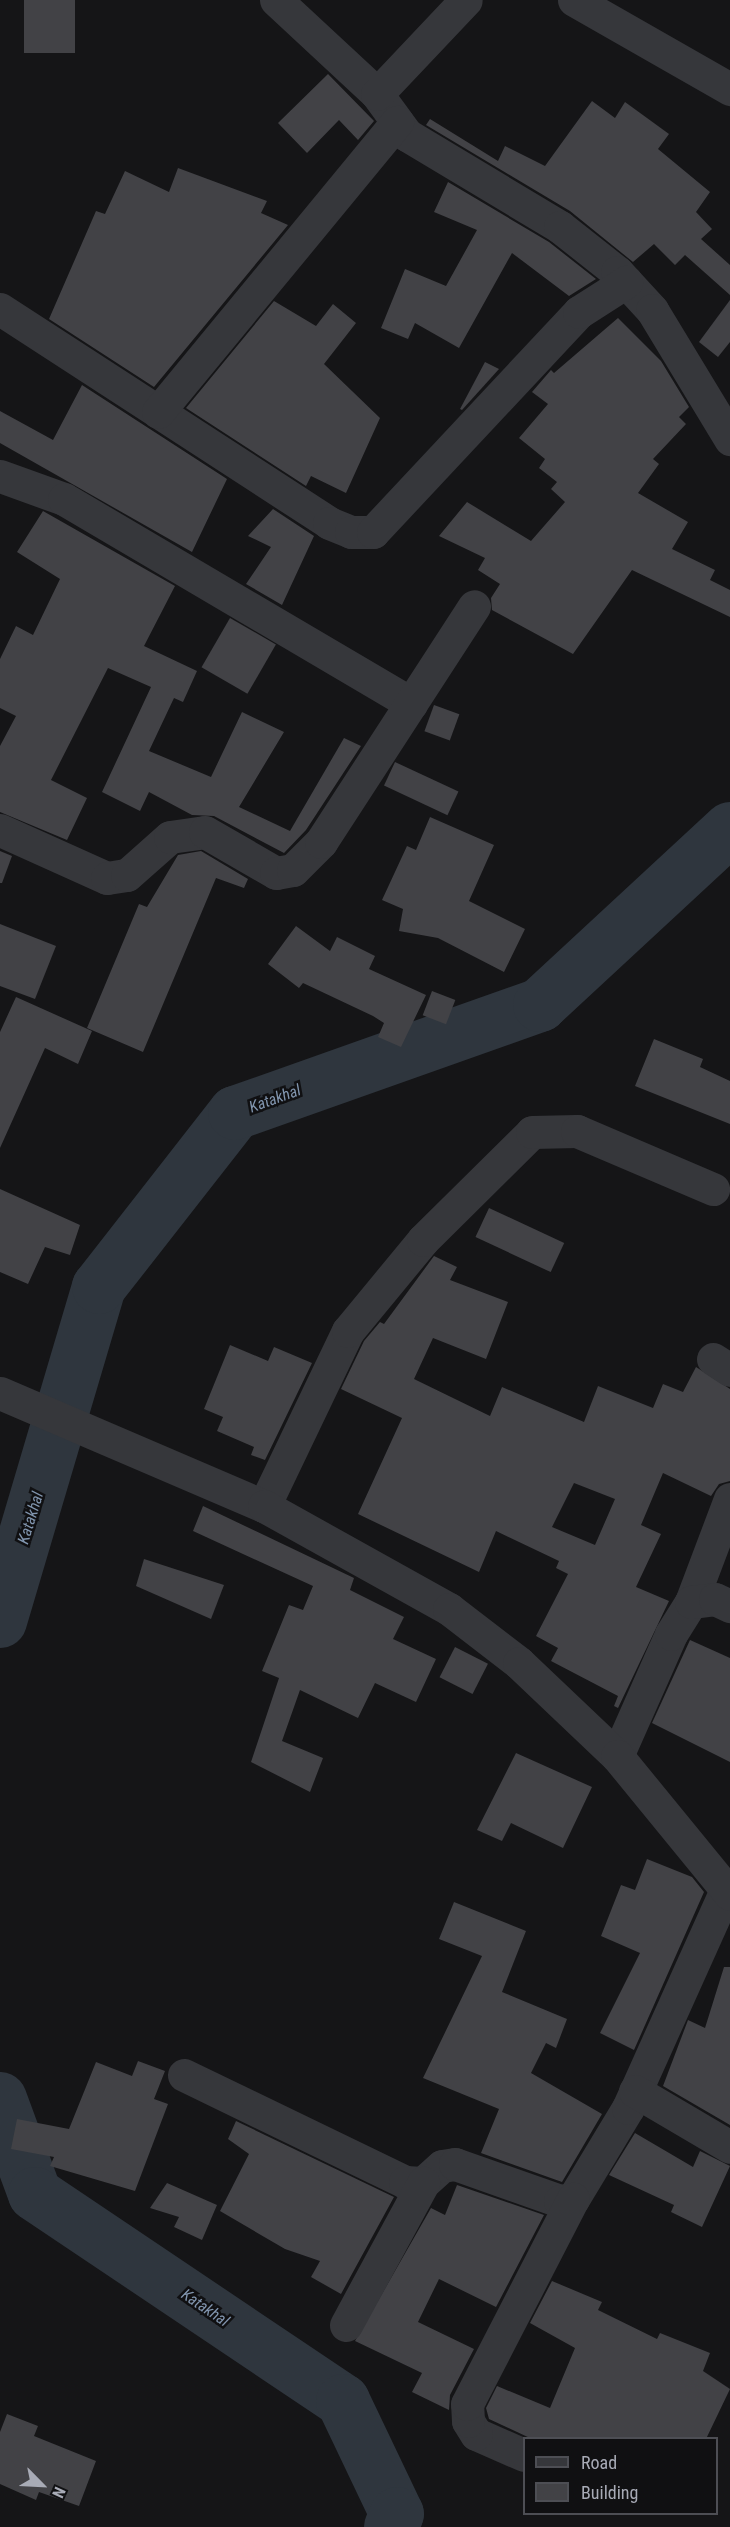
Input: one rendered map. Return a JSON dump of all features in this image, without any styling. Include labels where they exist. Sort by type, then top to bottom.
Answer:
[{"type":"street","points":[[276,0],[377,94],[397,122],[439,155],[560,227],[626,282],[652,310],[730,440]]},
{"type":"street","points":[[377,94],[466,0]]},
{"type":"street","points":[[574,0],[730,89]]},
{"type":"street","points":[[158,412],[397,122]]},
{"type":"street","points":[[0,309],[329,523],[351,532],[373,532],[388,522],[435,463],[579,312],[626,282]]},
{"type":"street","points":[[0,476],[64,499],[411,703]]},
{"type":"street","points":[[0,830],[107,878],[127,875],[170,837],[205,832],[276,873],[293,870],[321,842],[474,606]]},
{"type":"street","points":[[264,1506],[348,1331],[423,1240],[532,1132],[577,1131],[713,1189]]},
{"type":"street","points":[[0,1393],[264,1506],[449,1609],[519,1663],[617,1756],[728,1892],[635,2091],[573,2199],[467,2404],[476,2434],[523,2454]]},
{"type":"street","points":[[617,1756],[671,1634],[692,1602],[730,1499]]},
{"type":"street","points":[[692,1602],[714,1599],[730,1606]]},
{"type":"street","points":[[184,2074],[405,2182],[423,2183]]},
{"type":"street","points":[[635,2091],[730,2147]]},
{"type":"street","points":[[346,2325],[423,2183],[442,2166],[455,2164],[560,2201],[573,2199]]},
{"type":"building","points":[[24,0],[75,0],[75,53],[24,53]]},
{"type":"building","points":[[328,74],[374,121],[358,140],[339,120],[307,153],[278,123]]},
{"type":"building","points":[[592,101],[615,118],[625,102],[669,134],[658,149],[710,192],[696,212],[712,229],[701,239],[730,265],[730,295],[685,255],[675,265],[654,244],[633,262],[570,211],[426,125],[430,119],[498,161],[505,146],[545,166]]},
{"type":"building","points":[[178,168],[267,201],[261,213],[288,225],[154,387],[49,319],[96,211],[105,214],[125,171],[169,192]]},
{"type":"building","points":[[448,182],[549,242],[596,279],[569,296],[512,253],[459,348],[415,323],[408,339],[381,328],[405,269],[446,286],[477,230],[434,212]]},
{"type":"building","points":[[730,300],[730,342],[718,357],[699,342]]},
{"type":"building","points":[[274,301],[316,326],[333,304],[356,323],[324,364],[380,418],[346,493],[311,476],[306,486],[186,408]]},
{"type":"building","points":[[618,318],[661,361],[689,407],[679,417],[686,424],[653,459],[659,464],[638,493],[688,522],[672,549],[715,570],[710,580],[730,590],[730,617],[632,570],[573,654],[492,610],[491,598],[500,584],[478,570],[485,558],[439,536],[467,502],[531,541],[565,502],[551,489],[557,482],[539,468],[545,459],[519,438],[548,404],[532,392],[551,370],[554,373]]},
{"type":"building","points":[[485,362],[499,369],[462,410],[460,409]]},
{"type":"building","points":[[82,385],[227,479],[192,552],[0,443],[0,411],[53,440]]},
{"type":"building","points":[[273,509],[314,536],[282,605],[246,584],[271,547],[248,536]]},
{"type":"building","points":[[43,511],[175,586],[144,646],[197,671],[183,702],[174,698],[149,751],[211,777],[242,712],[284,732],[239,807],[290,831],[344,738],[361,746],[306,830],[284,853],[214,816],[192,815],[149,792],[140,811],[102,792],[151,687],[108,668],[51,780],[87,798],[67,840],[0,812],[0,746],[16,716],[0,708],[0,659],[16,626],[33,635],[60,579],[17,552]]},
{"type":"building","points":[[230,618],[276,644],[247,694],[202,667]]},
{"type":"building","points":[[434,705],[459,714],[450,741],[424,731]]},
{"type":"building","points":[[395,762],[458,792],[447,815],[384,786]]},
{"type":"building","points":[[430,817],[494,845],[469,901],[525,929],[504,972],[438,938],[399,931],[403,909],[382,900],[407,846],[416,850]]},
{"type":"building","points":[[0,851],[12,856],[2,883],[0,883]]},
{"type":"building","points":[[201,851],[248,879],[244,888],[216,878],[143,1052],[87,1028],[139,904],[147,907],[178,855]]},
{"type":"building","points":[[0,924],[56,946],[35,999],[0,986]]},
{"type":"building","points":[[296,926],[330,951],[337,937],[375,956],[369,969],[426,995],[401,1047],[378,1037],[384,1023],[373,1016],[303,983],[299,988],[268,964]]},
{"type":"building","points":[[432,991],[455,1000],[446,1024],[423,1015]]},
{"type":"building","points":[[16,997],[92,1031],[78,1064],[45,1048],[0,1148],[0,1032]]},
{"type":"building","points":[[654,1039],[703,1059],[700,1067],[730,1081],[730,1124],[635,1086]]},
{"type":"building","points":[[0,1189],[80,1225],[70,1255],[45,1247],[28,1284],[0,1272]]},
{"type":"building","points":[[489,1208],[564,1243],[551,1272],[475,1237]]},
{"type":"building","points":[[434,1256],[457,1267],[450,1280],[508,1302],[486,1359],[433,1338],[414,1379],[490,1416],[502,1387],[584,1422],[598,1386],[653,1408],[663,1384],[683,1392],[696,1367],[730,1389],[730,1481],[719,1484],[711,1496],[663,1473],[641,1525],[661,1534],[636,1587],[669,1601],[618,1708],[614,1706],[618,1696],[551,1661],[558,1648],[536,1636],[568,1574],[556,1568],[559,1561],[496,1531],[479,1572],[358,1514],[402,1418],[341,1389],[364,1341],[380,1322],[384,1324]],"holes":[[[574,1483],[615,1499],[595,1545],[552,1527]]]},
{"type":"building","points":[[230,1345],[268,1361],[274,1347],[312,1363],[265,1460],[251,1455],[254,1447],[217,1431],[223,1417],[204,1409]]},
{"type":"building","points":[[203,1506],[354,1578],[350,1590],[404,1617],[393,1639],[436,1659],[416,1702],[375,1683],[358,1718],[300,1690],[282,1741],[323,1758],[310,1792],[251,1762],[279,1678],[262,1671],[289,1605],[303,1610],[313,1586],[193,1531]]},
{"type":"building","points":[[144,1559],[224,1585],[211,1619],[136,1586]]},
{"type":"building","points":[[690,1640],[730,1658],[730,1762],[652,1723]]},
{"type":"building","points":[[455,1647],[488,1664],[473,1694],[440,1677]]},
{"type":"building","points":[[516,1753],[592,1787],[563,1848],[511,1823],[502,1841],[477,1830]]},
{"type":"building","points":[[647,1859],[692,1877],[704,1892],[634,2050],[600,2033],[640,1953],[601,1936],[621,1885],[635,1890]]},
{"type":"building","points":[[454,1902],[526,1931],[502,1992],[567,2019],[556,2048],[546,2043],[531,2073],[602,2114],[562,2182],[481,2153],[499,2109],[423,2078],[482,1956],[439,1939]]},
{"type":"building","points":[[724,1967],[730,1967],[730,2125],[663,2086],[688,2020],[705,2028]]},
{"type":"building","points":[[138,2061],[165,2071],[154,2099],[168,2104],[135,2191],[50,2166],[54,2157],[11,2149],[17,2119],[69,2129],[96,2062],[132,2076]]},
{"type":"building","points":[[236,2121],[394,2197],[341,2294],[311,2277],[320,2261],[285,2249],[220,2211],[249,2154],[228,2139]]},
{"type":"building","points":[[635,2133],[693,2167],[700,2151],[730,2166],[702,2227],[671,2212],[674,2205],[609,2175]]},
{"type":"building","points":[[167,2183],[217,2205],[202,2240],[174,2227],[179,2217],[150,2208]]},
{"type":"building","points":[[457,2185],[544,2215],[496,2307],[439,2279],[418,2322],[474,2349],[450,2395],[449,2410],[412,2392],[422,2373],[355,2341],[431,2208],[445,2215]]},
{"type":"building","points":[[552,2281],[602,2302],[598,2310],[657,2339],[660,2333],[710,2353],[703,2371],[730,2389],[707,2437],[528,2437],[489,2419],[486,2408],[497,2386],[550,2408],[575,2348],[530,2323]]},
{"type":"building","points":[[7,2414],[38,2426],[34,2436],[96,2461],[79,2506],[39,2492],[36,2500],[0,2484],[0,2432]]},
{"type":"waterway","name":"Katakhal","points":[[0,1621],[99,1287],[235,1113],[540,1005],[730,829]]},
{"type":"waterway","name":"Katakhal","points":[[0,2099],[35,2194],[343,2401],[397,2514],[391,2527]]}]
